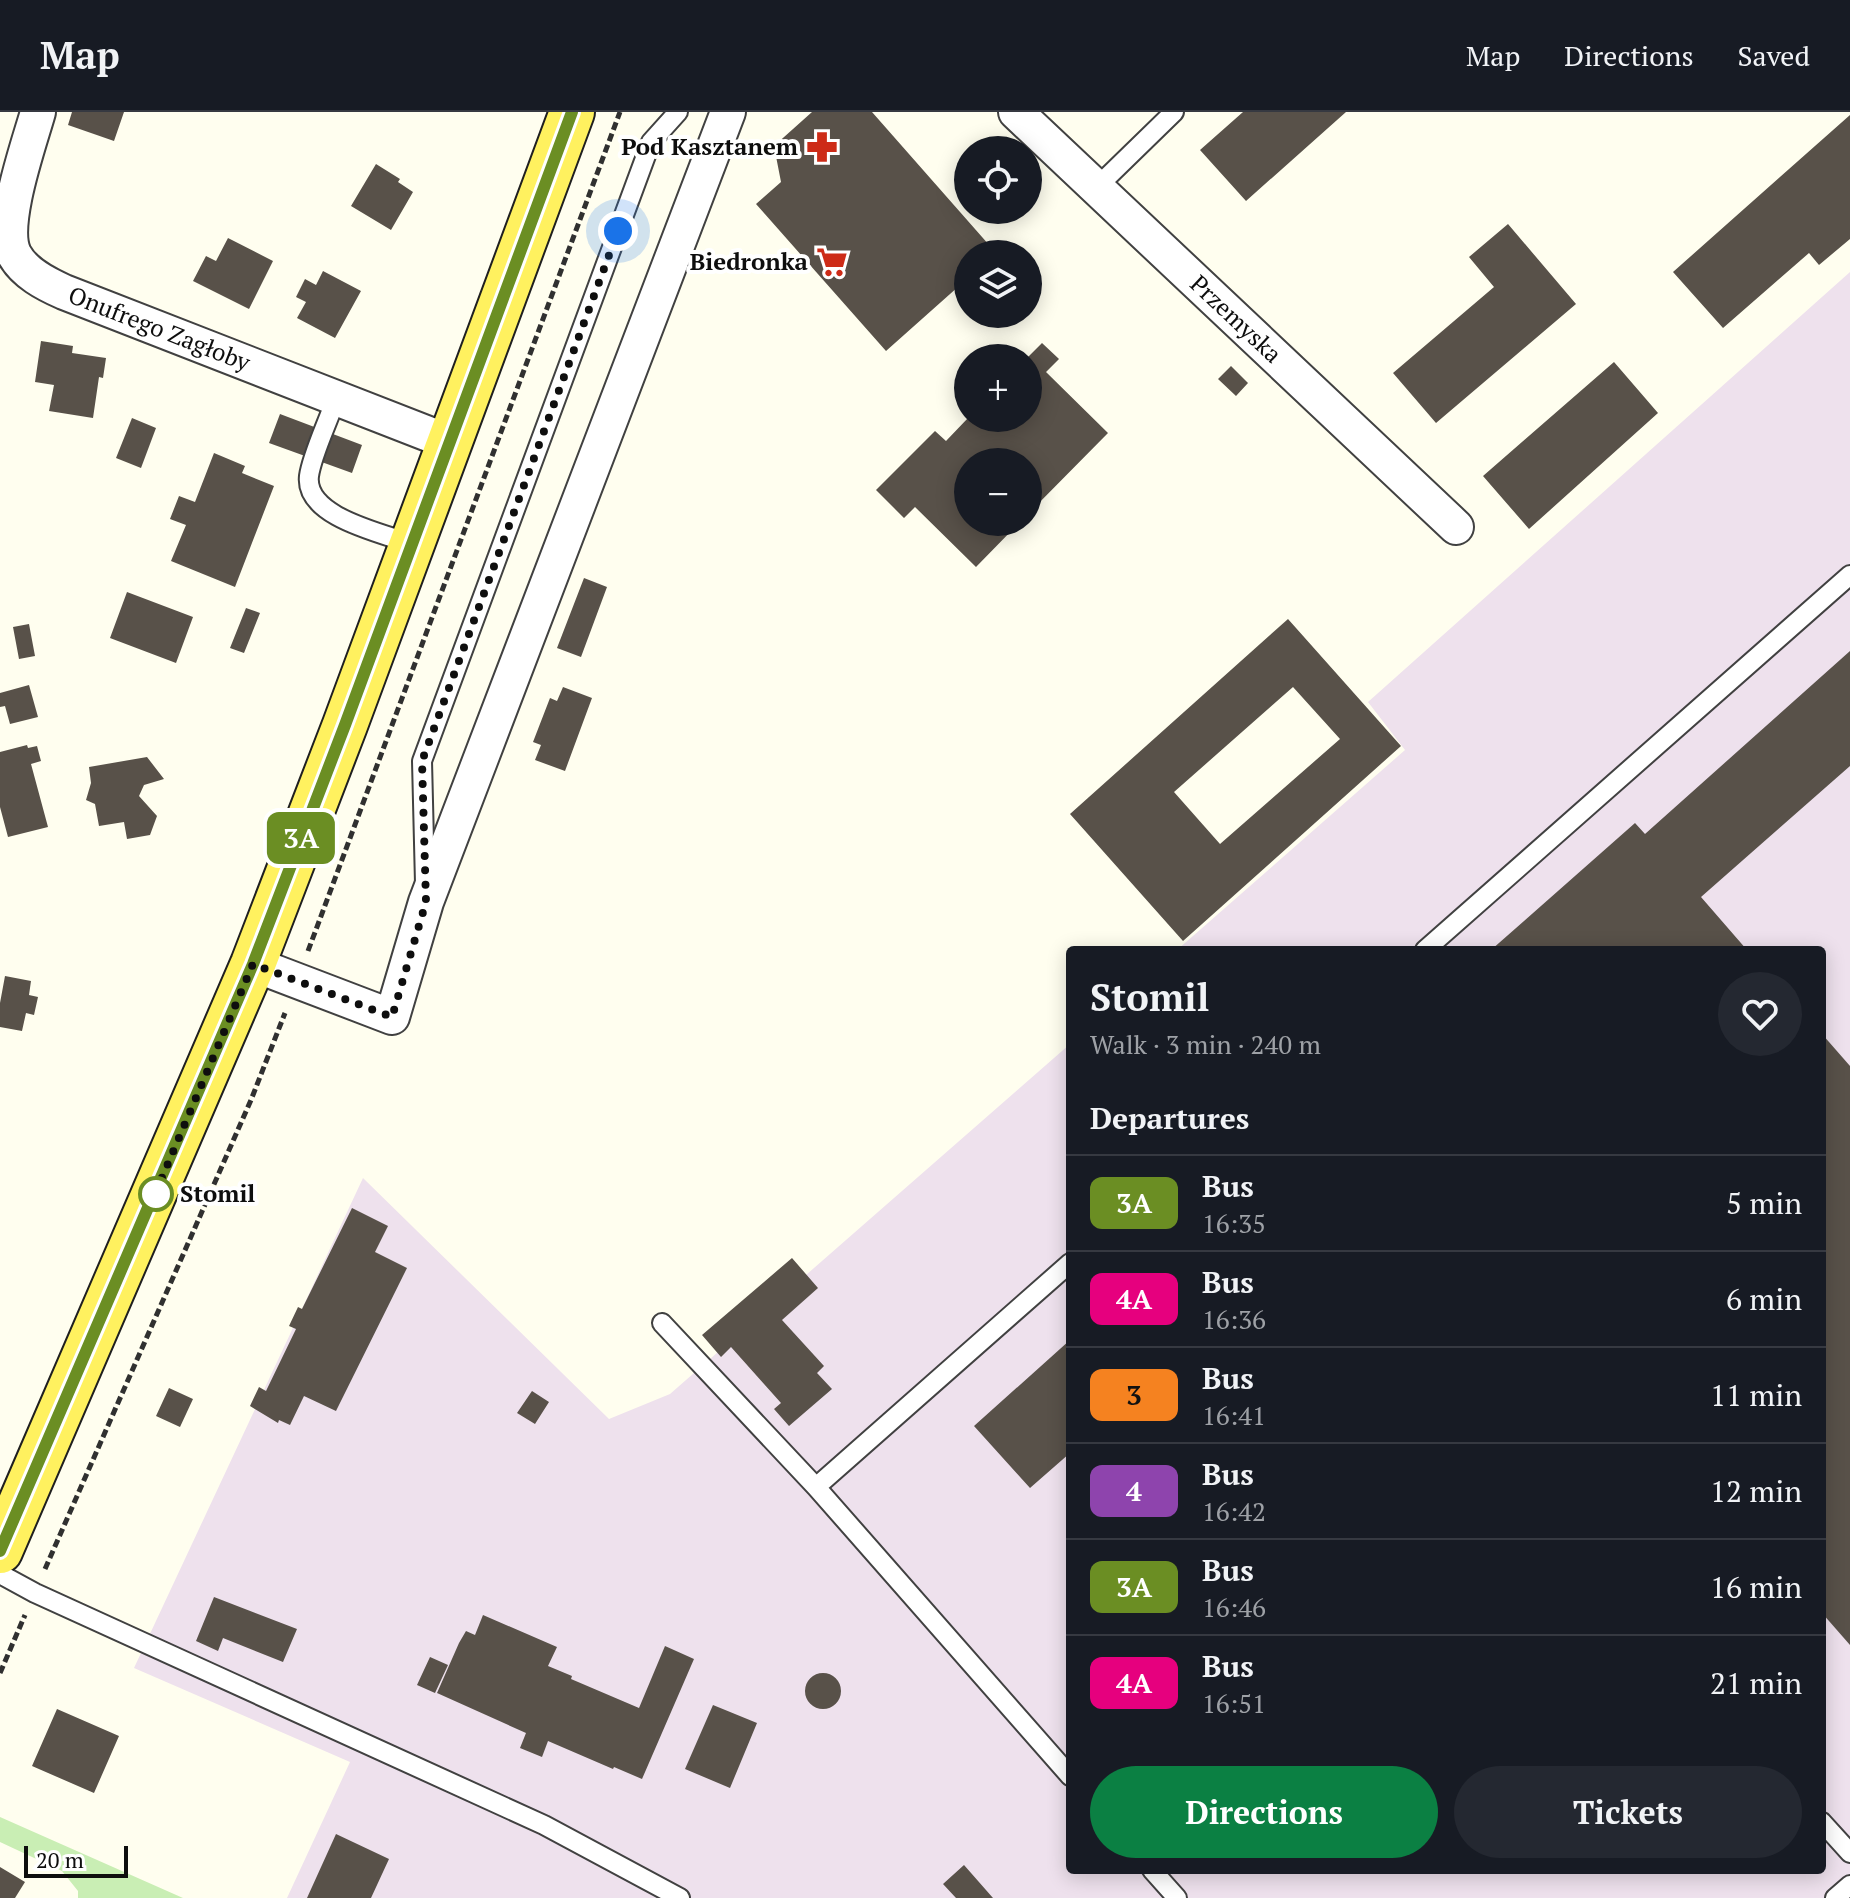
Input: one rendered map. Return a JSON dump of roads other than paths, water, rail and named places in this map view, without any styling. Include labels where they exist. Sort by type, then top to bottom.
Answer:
[{"type":"main road","points":[[0,1551],[253,964],[572,112]]},
{"type":"street","name":"Onufrego Zagłoby","points":[[38,112],[21,169],[10,224],[14,254],[37,279],[449,442]]},
{"type":"street","points":[[253,964],[392,1017],[426,902],[728,112]]},
{"type":"street","name":"Przemyska","points":[[1016,112],[1456,527]]},
{"type":"lane","points":[[426,902],[422,761],[651,142],[678,112]]},
{"type":"lane","points":[[1096,188],[1174,112]]},
{"type":"lane","points":[[336,398],[309,475],[310,492],[329,513],[412,544]]},
{"type":"lane","points":[[1430,946],[1850,575]]},
{"type":"lane","points":[[816,1487],[1066,1267]]},
{"type":"lane","points":[[662,1323],[816,1487],[1066,1771]]},
{"type":"lane","points":[[0,1574],[35,1593],[544,1825],[680,1898]]},
{"type":"lane","points":[[1826,1826],[1850,1853]]},
{"type":"lane","points":[[1156,1874],[1177,1898]]},
{"type":"lane","points":[[1835,1898],[1850,1885]]},
{"type":"place","name":"Pod Kasztanem","points":[[822,147]]},
{"type":"place","name":"Biedronka","points":[[832,262]]},
{"type":"place","name":"Stomil","points":[[156,1194]]}]
